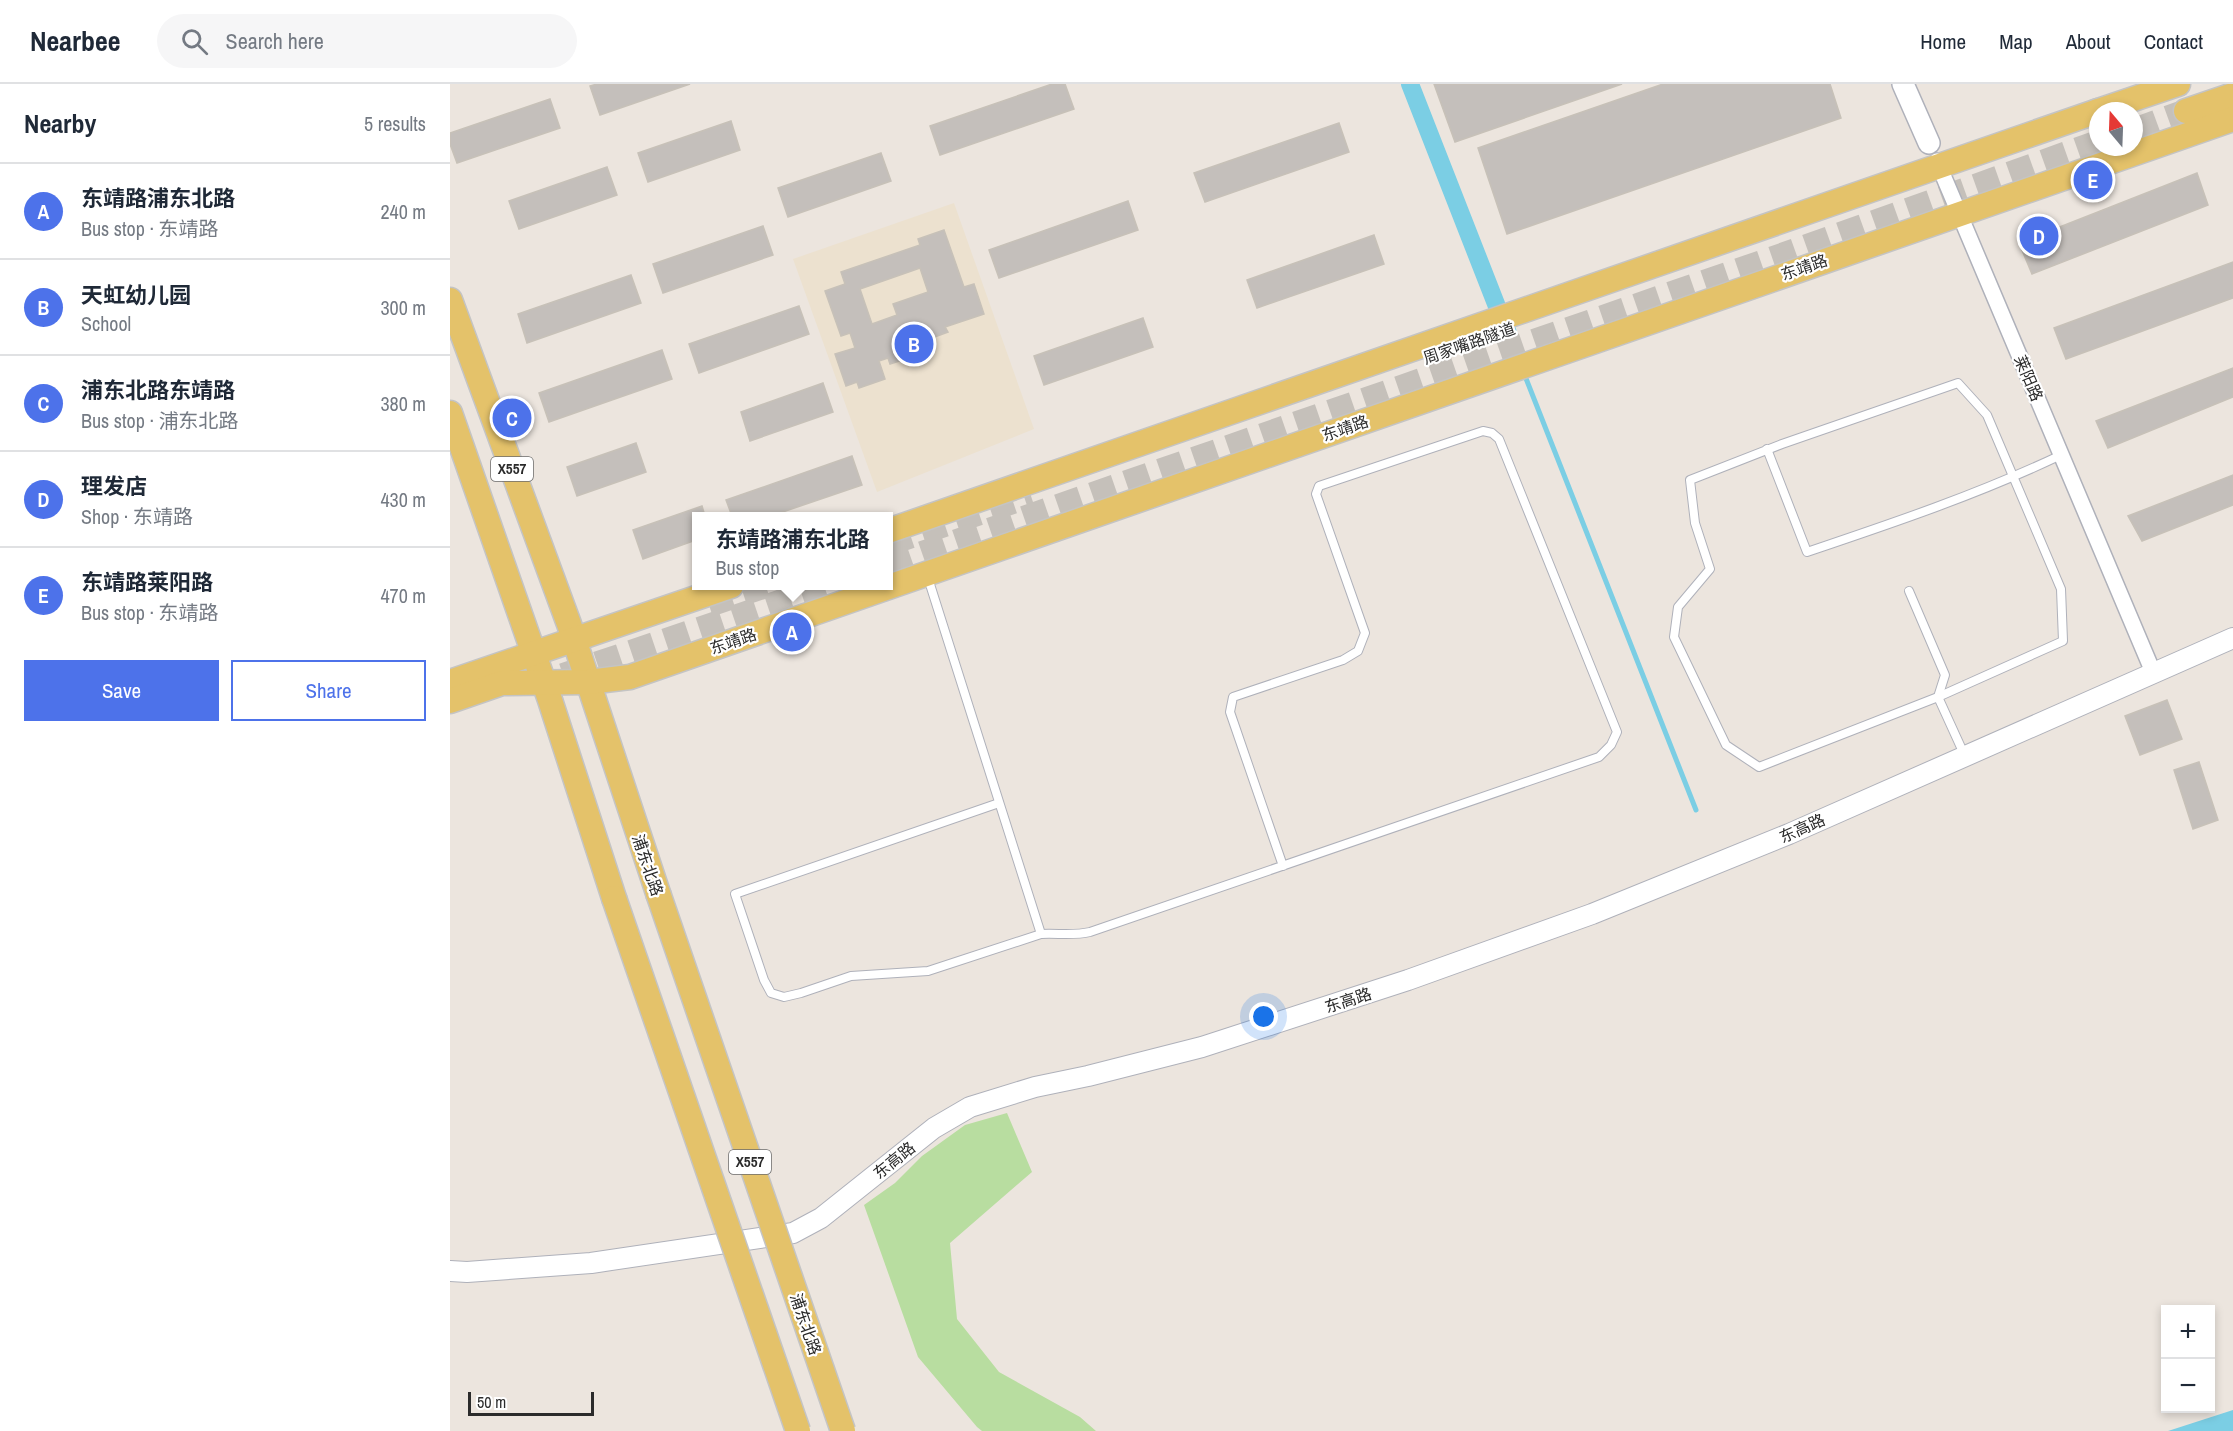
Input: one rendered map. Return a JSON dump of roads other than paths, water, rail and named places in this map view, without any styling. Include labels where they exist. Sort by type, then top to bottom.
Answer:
[{"type":"main road","name":"莱阳路","points":[[1903,84],[1929,143]]},
{"type":"main road","points":[[2125,102],[2178,84]]},
{"type":"main road","points":[[2186,111],[2233,95]]},
{"type":"main road","points":[[893,529],[2089,114]]},
{"type":"main road","name":"东靖路","points":[[893,586],[2233,119]]},
{"type":"main road","name":"周家嘴路隧道","points":[[1032,496],[1530,321],[1733,246],[1902,180]]},
{"type":"main road","name":"浦东北路","points":[[450,300],[588,682],[843,1431]]},
{"type":"main road","name":"X557","points":[[450,413],[533,654]]},
{"type":"main road","points":[[450,682],[716,590]]},
{"type":"main road","name":"东靖路","points":[[450,701],[502,683],[588,682],[630,677],[881,590]]},
{"type":"main road","points":[[533,654],[542,682]]},
{"type":"main road","name":"X557","points":[[542,682],[798,1431]]},
{"type":"street","name":"莱阳路","points":[[1929,143],[2153,672]]},
{"type":"street","name":"东高路","points":[[450,1271],[467,1272],[591,1263],[793,1233],[821,1218],[934,1128],[970,1107],[1035,1087],[1202,1047],[1408,980],[1592,914],[1718,864],[2233,638]]},
{"type":"lane","points":[[1958,384],[1986,415],[2013,478],[2061,589],[2063,641],[1938,697],[1759,767],[1726,746],[1674,638],[1678,607],[1710,569],[1695,523],[1690,480],[1767,449],[1958,384]]},
{"type":"lane","points":[[999,803],[735,894],[764,980],[771,993],[784,996],[801,993],[851,976],[928,971],[1041,934],[1058,933],[1074,936],[1090,932],[1283,866],[1599,757],[1611,745],[1617,732],[1499,439],[1492,433],[1483,431],[1319,486],[1316,494],[1365,633],[1358,651],[1343,660],[1233,697],[1230,712],[1283,866]]},
{"type":"lane","points":[[1767,449],[1807,552],[1907,518],[2013,478],[2061,455]]},
{"type":"lane","points":[[927,574],[1041,934]]},
{"type":"lane","points":[[1909,591],[1945,675],[1938,697],[1965,756]]},
{"type":"water","points":[[2233,1410],[2233,1431],[2168,1431]]},
{"type":"waterway","points":[[1410,84],[1498,309]]},
{"type":"waterway","points":[[1506,328],[1517,357]]},
{"type":"waterway","points":[[1525,376],[1696,810]]},
{"type":"tunnel","points":[[2143,127],[2186,111]]},
{"type":"tunnel","points":[[893,563],[1779,256],[2089,145]]},
{"type":"tunnel","points":[[893,542],[1031,496]]},
{"type":"tunnel","points":[[709,605],[754,590]]},
{"type":"tunnel","points":[[563,675],[814,590]]},
{"type":"place","name":"东靖路莱阳路","points":[[2093,180]]},
{"type":"place","name":"理发店","points":[[2039,236]]},
{"type":"place","name":"天虹幼儿园","points":[[914,344]]},
{"type":"place","name":"浦东北路东靖路","points":[[512,418]]},
{"type":"place","name":"东靖路浦东北路","points":[[792,632]]}]
